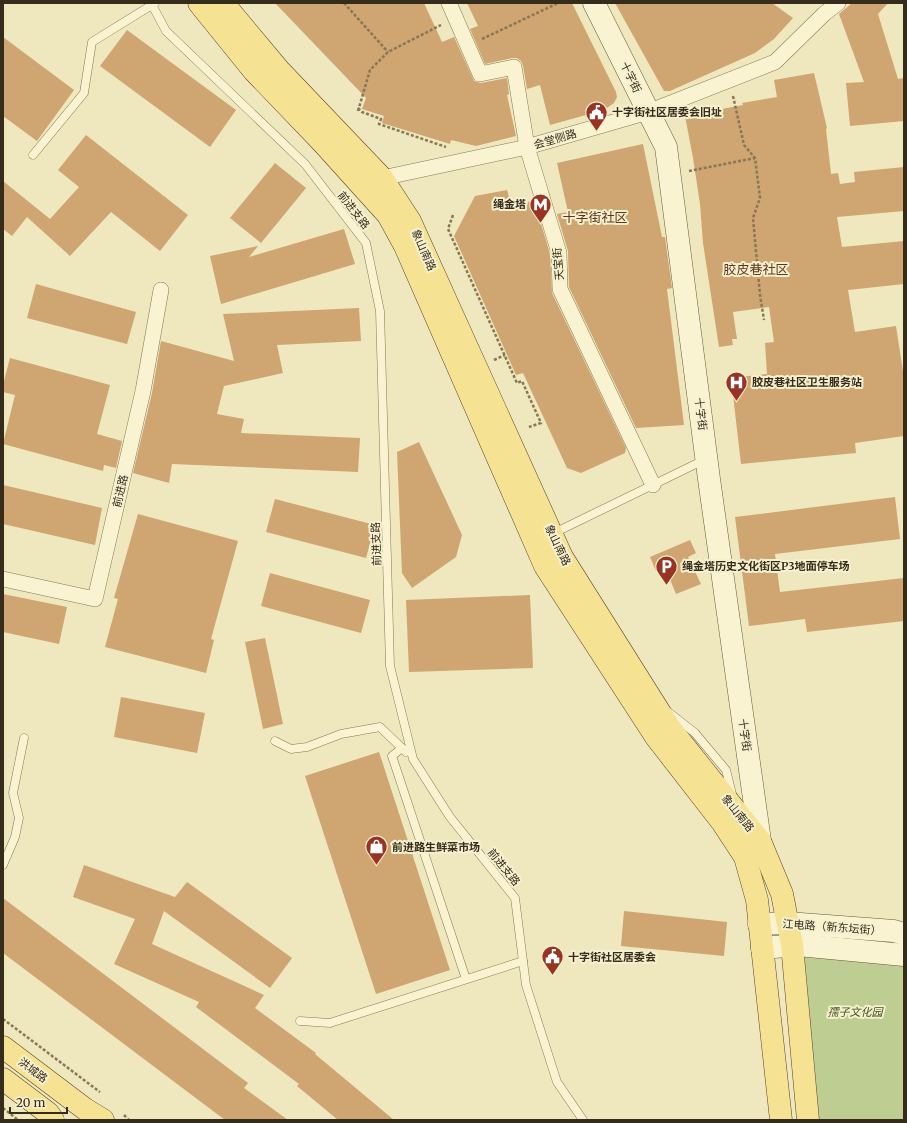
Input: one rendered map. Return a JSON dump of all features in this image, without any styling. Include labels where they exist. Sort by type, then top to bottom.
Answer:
[{"type":"main road","name":"象山南路","points":[[199,3],[254,71],[323,143],[388,215],[405,246],[545,566],[656,737],[722,822],[745,858],[757,900],[781,1120]]},
{"type":"main road","name":"象山南路","points":[[223,3],[279,70],[382,178],[410,220],[562,556],[669,727],[760,841],[782,894],[792,945],[808,1120]]},
{"type":"main road","name":"洪城路","points":[[3,1047],[103,1120]]},
{"type":"main road","points":[[3,1079],[48,1113],[53,1120]]},
{"type":"street","name":"天宝街","points":[[449,3],[480,74],[514,67],[526,147],[559,253],[560,289],[653,485]]},
{"type":"street","name":"十字街","points":[[594,3],[666,147],[706,459],[760,841]]},
{"type":"street","name":"会堂侧路","points":[[382,178],[526,147],[648,112],[775,62],[824,14],[838,3]]},
{"type":"street","name":"前进路","points":[[3,579],[95,599],[143,391],[160,290]]},
{"type":"street","name":"江电路（新东坛街）","points":[[759,924],[787,923],[894,931],[904,934]]},
{"type":"street","name":"江电路（新东坛街）","points":[[762,948],[798,945],[904,956]]},
{"type":"lane","points":[[33,155],[84,93],[92,42],[153,4]]},
{"type":"lane","name":"前进支路","points":[[153,4],[166,31],[305,164],[366,243],[380,311],[390,666],[413,759],[450,817],[515,898],[526,985],[557,1082],[583,1120]]},
{"type":"lane","points":[[552,534],[706,459]]},
{"type":"lane","points":[[274,741],[291,749],[307,747],[341,734],[380,727],[413,759]]},
{"type":"lane","points":[[3,864],[15,837],[19,818],[13,793],[24,738]]},
{"type":"lane","points":[[402,748],[392,756],[466,979]]},
{"type":"lane","points":[[300,1021],[330,1024],[523,961]]},
{"type":"path","points":[[344,3],[388,52]]},
{"type":"path","points":[[468,46],[558,3]]},
{"type":"path","points":[[450,148],[379,124],[381,119],[358,110],[370,70],[388,52],[456,18]]},
{"type":"path","points":[[730,80],[744,145],[755,158],[760,198],[753,218],[760,295],[764,320]]},
{"type":"path","points":[[669,175],[755,158]]},
{"type":"path","points":[[453,215],[448,229],[517,383],[522,381],[541,423],[528,428]]},
{"type":"path","points":[[3,1108],[18,1120]]},
{"type":"green space","name":"孺子文化园","points":[[800,952],[904,964],[904,1120],[815,1120]]},
{"type":"building","points":[[275,3],[424,3],[442,42],[454,37],[474,81],[481,83],[507,78],[509,94],[507,95],[516,136],[476,146],[451,140],[450,144],[382,123],[384,116],[362,109],[366,98]]},
{"type":"building","points":[[467,3],[572,3],[616,92],[617,97],[614,103],[604,110],[550,125],[540,85],[527,89],[521,61],[517,58],[512,58],[485,64],[470,29],[478,26]]},
{"type":"building","points":[[615,3],[772,3],[793,18],[774,39],[755,53],[670,91],[664,91]]},
{"type":"building","points":[[852,3],[888,3],[878,14],[898,79],[904,78],[904,121],[850,126],[846,83],[864,82],[839,14]]},
{"type":"building","points":[[127,30],[236,110],[210,147],[100,66]]},
{"type":"building","points":[[3,37],[74,90],[37,141],[3,116]]},
{"type":"building","points":[[814,73],[827,128],[831,174],[838,173],[840,184],[855,182],[854,172],[904,167],[904,211],[837,217],[842,247],[904,241],[904,284],[848,290],[855,332],[896,326],[904,378],[904,436],[855,443],[856,453],[741,464],[731,378],[767,374],[765,343],[774,342],[769,307],[733,312],[737,339],[732,339],[733,345],[719,347],[703,243],[700,204],[685,116],[743,105],[742,103],[777,97],[774,80]]},
{"type":"building","points":[[86,135],[188,215],[160,251],[111,212],[70,256],[27,217],[12,236],[3,229],[3,181],[50,219],[79,187],[58,170]]},
{"type":"building","points":[[643,144],[662,237],[665,237],[672,288],[667,289],[684,425],[636,428],[569,287],[568,251],[557,214],[568,212],[557,163]]},
{"type":"building","points":[[275,163],[306,188],[261,243],[230,218]]},
{"type":"building","points":[[507,190],[512,207],[534,200],[550,254],[552,293],[626,448],[625,453],[581,473],[567,468],[523,373],[516,375],[454,236],[475,196]]},
{"type":"building","points":[[344,229],[355,264],[221,304],[210,256],[258,246],[249,257]]},
{"type":"building","points":[[36,284],[136,312],[127,344],[27,318]]},
{"type":"building","points":[[359,308],[361,341],[277,345],[283,373],[224,386],[217,414],[244,419],[241,433],[360,438],[358,472],[172,464],[169,483],[133,473],[152,393],[161,341],[234,361],[223,314]]},
{"type":"building","points":[[10,358],[110,385],[97,434],[122,441],[116,468],[104,465],[103,471],[3,444],[15,395],[3,392],[3,385]]},
{"type":"building","points":[[419,442],[462,535],[456,557],[412,588],[402,573],[397,452]]},
{"type":"building","points":[[3,485],[102,508],[95,545],[3,524]]},
{"type":"building","points":[[895,497],[900,539],[775,554],[780,592],[904,578],[904,621],[807,632],[805,619],[749,626],[735,517]]},
{"type":"building","points":[[275,499],[375,525],[366,558],[266,532]]},
{"type":"building","points":[[138,514],[238,541],[211,639],[214,640],[206,673],[105,647],[118,599],[114,598]]},
{"type":"building","points":[[690,540],[696,553],[688,557],[701,584],[676,594],[665,567],[656,571],[650,557]]},
{"type":"building","points":[[270,573],[370,600],[361,633],[261,606]]},
{"type":"building","points":[[3,594],[67,607],[59,644],[3,632]]},
{"type":"building","points":[[530,595],[533,668],[409,672],[406,600]]},
{"type":"building","points":[[265,638],[283,724],[263,729],[245,642]]},
{"type":"building","points":[[121,697],[205,713],[197,753],[114,737]]},
{"type":"building","name":"前进路生鲜菜市场","points":[[379,752],[450,970],[376,994],[305,776]]},
{"type":"building","points":[[84,865],[175,897],[187,882],[292,958],[270,988],[164,911],[152,944],[264,995],[255,1008],[316,1053],[315,1054],[394,1120],[338,1120],[297,1086],[299,1084],[196,1007],[199,1002],[114,964],[135,919],[73,897]]},
{"type":"building","points":[[3,898],[248,1083],[244,1088],[288,1120],[225,1120],[3,953]]},
{"type":"building","points":[[624,911],[727,922],[724,956],[621,946]]},
{"type":"place","name":"十字街社区居委会旧址","points":[[596,132]]},
{"type":"place","name":"绳金塔","points":[[541,224]]},
{"type":"place","name":"胶皮巷社区卫生服务站","points":[[736,402]]},
{"type":"place","name":"绳金塔历史文化街区P3地面停车场","points":[[666,586]]},
{"type":"place","name":"前进路生鲜菜市场","points":[[376,866]]},
{"type":"place","name":"十字街社区居委会","points":[[552,976]]},
{"type":"district","name":"十字街社区","points":[[595,217]]},
{"type":"district","name":"胶皮巷社区","points":[[756,269]]}]
